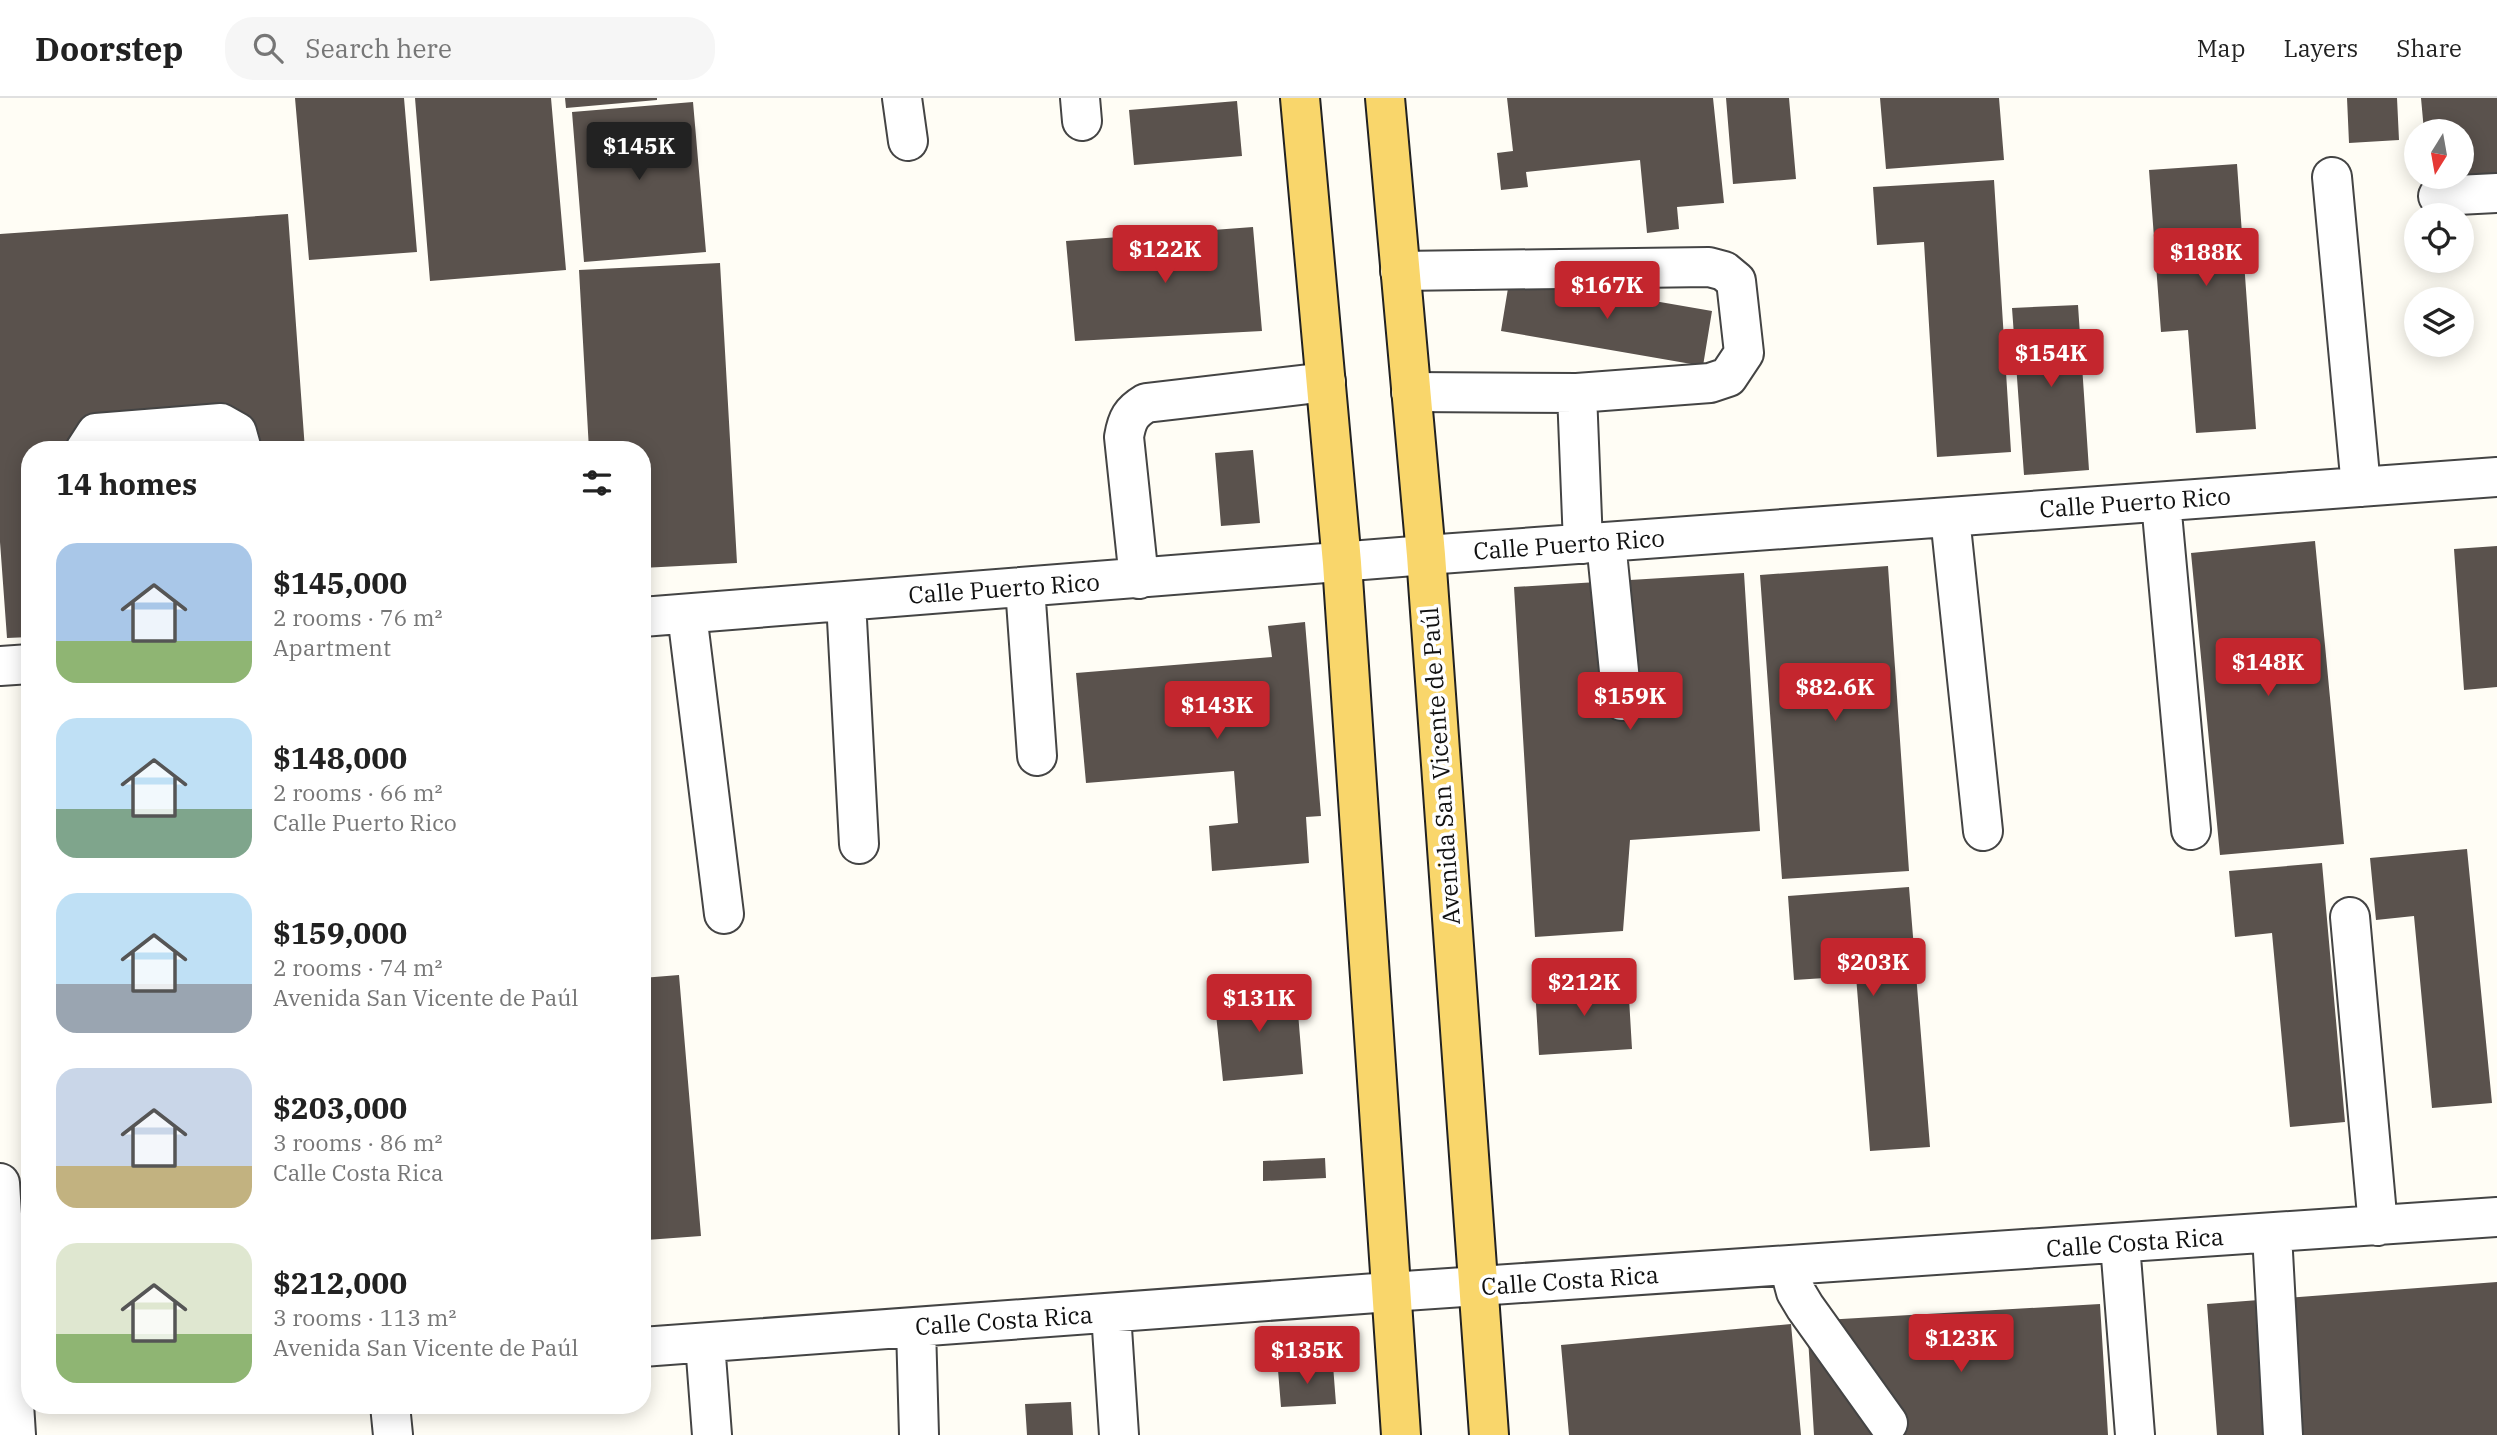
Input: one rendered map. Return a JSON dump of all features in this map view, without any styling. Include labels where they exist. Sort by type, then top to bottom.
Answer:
[{"type":"main road","points":[[1300,98],[1342,563],[1401,1435]]},
{"type":"main road","name":"Avenida San Vicente de Paúl","points":[[1385,98],[1426,555],[1489,1435]]},
{"type":"street","points":[[902,98],[908,141]]},
{"type":"street","points":[[2332,177],[2361,487]]},
{"type":"street","points":[[2438,196],[2497,193]]},
{"type":"street","points":[[1400,271],[1690,266],[1724,271],[1736,281],[1744,353],[1728,377],[1710,383],[1577,393],[1412,392]]},
{"type":"street","points":[[1139,579],[1124,437],[1127,421],[1133,411],[1146,402],[1326,382]]},
{"type":"street","points":[[1577,393],[1594,543],[1622,701]]},
{"type":"street","points":[[91,441],[96,433],[221,424],[237,432],[240,441]]},
{"type":"street","name":"Calle Puerto Rico","points":[[651,616],[1426,555],[2497,477]]},
{"type":"street","points":[[2161,502],[2191,830]]},
{"type":"street","points":[[1950,517],[1983,831]]},
{"type":"street","points":[[1025,587],[1037,756]]},
{"type":"street","points":[[846,601],[859,844]]},
{"type":"street","points":[[687,614],[724,914]]},
{"type":"street","points":[[0,666],[21,665]]},
{"type":"street","points":[[2350,917],[2378,1226]]},
{"type":"street","points":[[0,1183],[16,1435]]},
{"type":"street","name":"Calle Costa Rica","points":[[651,1346],[1390,1292],[2497,1217]]},
{"type":"street","points":[[2272,1234],[2283,1435]]},
{"type":"street","points":[[2120,1244],[2136,1435]]},
{"type":"street","points":[[1789,1266],[1796,1292],[1805,1307],[1888,1423]]},
{"type":"street","points":[[1111,1313],[1119,1435]]},
{"type":"street","points":[[916,1328],[919,1435]]},
{"type":"street","points":[[705,1343],[712,1435]]},
{"type":"street","points":[[391,1414],[393,1435]]},
{"type":"building","points":[[295,98],[404,98],[417,252],[309,260]]},
{"type":"building","points":[[415,98],[551,98],[566,270],[430,281]]},
{"type":"building","points":[[565,98],[657,98],[657,100],[566,108]]},
{"type":"building","points":[[1507,98],[1713,98],[1724,203],[1677,207],[1679,229],[1647,233],[1640,160],[1526,172],[1528,187],[1501,190],[1497,153],[1513,151]]},
{"type":"building","points":[[1726,98],[1789,98],[1796,179],[1733,184]]},
{"type":"building","points":[[1880,98],[1999,98],[2004,160],[1886,169]]},
{"type":"building","points":[[2347,98],[2397,98],[2399,140],[2349,143]]},
{"type":"building","points":[[2421,98],[2497,98],[2497,173],[2474,175],[2474,119],[2423,119]]},
{"type":"building","points":[[1237,101],[1242,156],[1134,165],[1129,110]]},
{"type":"building","points":[[693,102],[706,252],[584,262],[572,112]]},
{"type":"building","points":[[2237,164],[2256,429],[2196,433],[2188,330],[2161,332],[2149,170]]},
{"type":"building","points":[[1994,180],[2011,452],[1937,457],[1924,242],[1877,245],[1873,187]]},
{"type":"building","points":[[288,214],[304,441],[21,441],[21,637],[7,638],[0,542],[0,234]]},
{"type":"building","points":[[1253,227],[1262,331],[1075,341],[1066,241]]},
{"type":"building","points":[[720,263],[737,563],[651,568],[651,441],[588,441],[579,270]]},
{"type":"building","points":[[1510,276],[1712,311],[1703,366],[1501,331]]},
{"type":"building","points":[[2078,305],[2089,470],[2024,475],[2012,308]]},
{"type":"building","points":[[1253,450],[1260,523],[1221,526],[1215,453]]},
{"type":"building","points":[[2315,541],[2344,844],[2220,855],[2191,553]]},
{"type":"building","points":[[2497,546],[2497,687],[2464,690],[2454,549]]},
{"type":"building","points":[[1888,566],[1909,871],[1782,879],[1760,575]]},
{"type":"building","points":[[1744,573],[1760,831],[1630,840],[1623,931],[1535,937],[1514,587]]},
{"type":"building","points":[[1305,622],[1321,816],[1306,817],[1309,863],[1212,871],[1209,826],[1238,823],[1234,771],[1086,783],[1076,673],[1272,657],[1268,626]]},
{"type":"building","points":[[2467,849],[2492,1103],[2432,1108],[2414,916],[2376,920],[2370,858]]},
{"type":"building","points":[[2322,863],[2345,1122],[2290,1127],[2272,933],[2235,937],[2229,871]]},
{"type":"building","points":[[1909,887],[1930,1147],[1870,1151],[1856,976],[1794,980],[1788,896]]},
{"type":"building","points":[[679,975],[701,1236],[651,1240],[651,977]]},
{"type":"building","points":[[1628,981],[1632,1049],[1539,1055],[1535,987]]},
{"type":"building","points":[[1296,988],[1303,1074],[1223,1081],[1214,995]]},
{"type":"building","points":[[1325,1158],[1326,1178],[1263,1181],[1263,1161]]},
{"type":"building","points":[[2497,1282],[2497,1435],[2217,1435],[2207,1304]]},
{"type":"building","points":[[2100,1304],[2108,1435],[1814,1435],[1807,1321]]},
{"type":"building","points":[[1791,1324],[1801,1435],[1569,1435],[1561,1345]]},
{"type":"building","points":[[1333,1365],[1336,1404],[1281,1407],[1278,1370]]},
{"type":"building","points":[[1071,1402],[1073,1435],[1027,1435],[1025,1404]]}]
